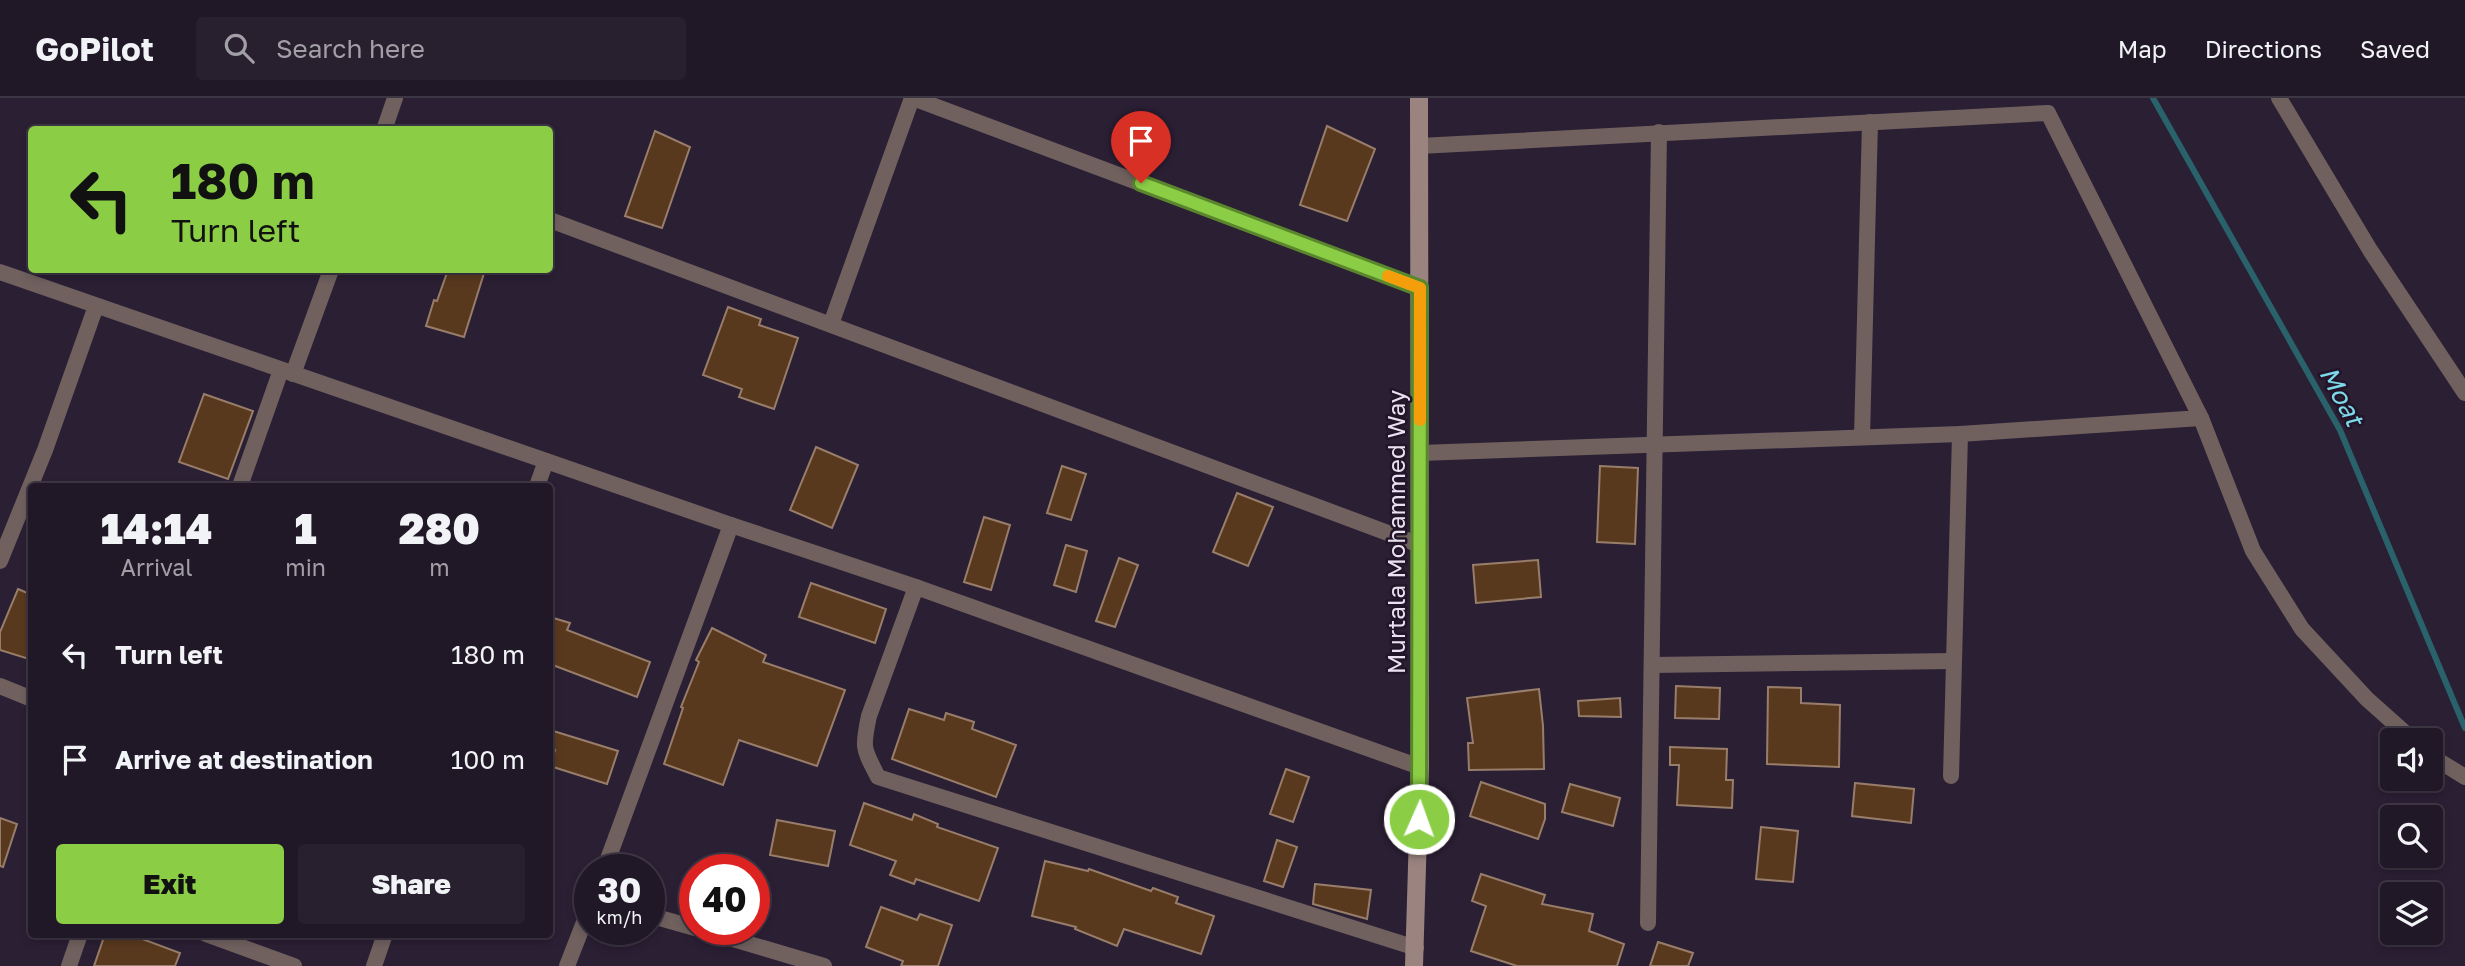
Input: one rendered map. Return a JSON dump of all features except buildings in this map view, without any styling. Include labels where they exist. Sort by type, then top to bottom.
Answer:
[{"type":"street","points":[[385,126],[395,98]]},
{"type":"street","points":[[831,324],[912,98],[1420,288]]},
{"type":"street","name":"Murtala Mohammed Way","points":[[1415,957],[1420,767],[1419,98]]},
{"type":"street","points":[[2279,98],[2370,250],[2465,393]]},
{"type":"street","points":[[1419,146],[2048,113],[2201,418],[2253,551],[2302,629],[2367,699],[2400,728]]},
{"type":"street","points":[[1862,437],[1870,122]]},
{"type":"street","points":[[1648,923],[1659,132]]},
{"type":"street","points":[[553,221],[1420,545]]},
{"type":"street","points":[[0,272],[732,526],[916,587],[1420,767]]},
{"type":"street","points":[[241,483],[330,273]]},
{"type":"street","points":[[32,483],[96,306]]},
{"type":"street","points":[[1420,453],[1960,434],[2201,418]]},
{"type":"street","points":[[1951,776],[1960,434]]},
{"type":"street","points":[[538,483],[546,461]]},
{"type":"street","points":[[0,561],[28,492]]},
{"type":"street","points":[[610,854],[732,526]]},
{"type":"street","points":[[916,587],[869,716],[864,751],[878,777],[1415,957]]},
{"type":"street","points":[[1652,665],[1954,661]]},
{"type":"street","points":[[0,686],[28,697]]},
{"type":"street","points":[[2443,763],[2465,777]]},
{"type":"street","points":[[69,966],[79,938]]},
{"type":"street","points":[[217,938],[294,966]]},
{"type":"street","points":[[374,966],[384,938]]},
{"type":"street","points":[[567,966],[575,945]]},
{"type":"street","points":[[752,945],[824,966]]},
{"type":"waterway","name":"Moat","points":[[2153,98],[2340,430],[2465,728]]},
{"type":"slow traffic","points":[[1388,276],[1420,288],[1420,420]]},
{"type":"route","points":[[1141,183],[1420,288],[1419,819]]}]
